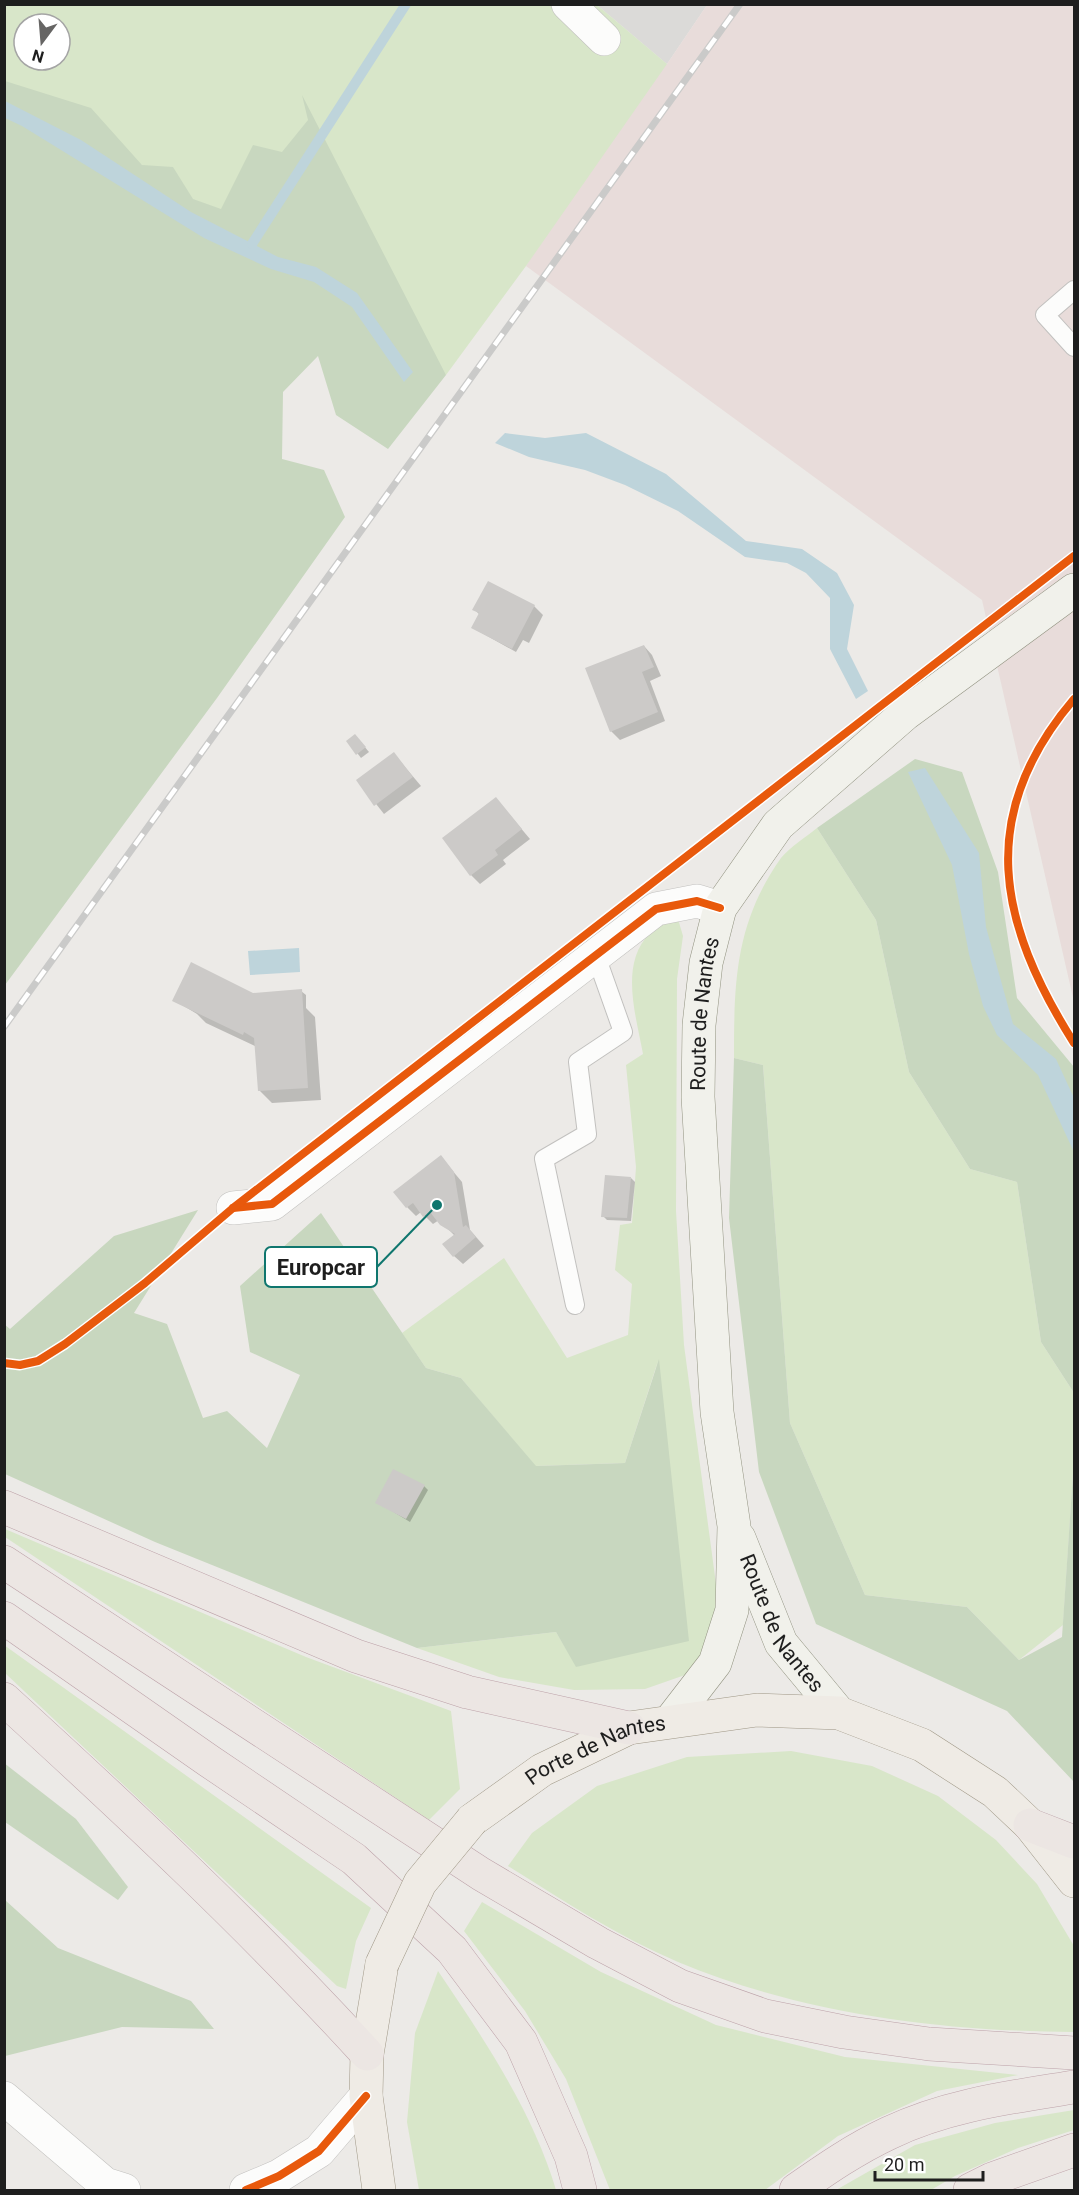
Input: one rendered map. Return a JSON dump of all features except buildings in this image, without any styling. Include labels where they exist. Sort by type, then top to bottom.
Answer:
[{"type":"highway","points":[[4,1507],[356,1656],[467,1692],[629,1728]]},
{"type":"highway","points":[[4,1562],[481,1874],[598,1943],[680,1986],[765,2016],[843,2032],[929,2044],[1074,2054]]},
{"type":"highway","points":[[4,1618],[208,1761],[354,1859],[452,1950],[521,2042],[571,2156],[580,2190]]},
{"type":"highway","points":[[4,1699],[121,1806],[295,1976],[367,2054]]},
{"type":"highway","points":[[1030,1825],[1074,1842]]},
{"type":"highway","points":[[796,2190],[842,2158],[890,2132],[947,2111],[1002,2098],[1074,2087]]},
{"type":"highway","points":[[970,2190],[1012,2171],[1074,2150]]},
{"type":"main road","name":"Route de Nantes","points":[[671,1720],[716,1663],[732,1610],[734,1526],[717,1412],[698,1097],[699,1025],[706,963],[720,908],[778,825],[905,714],[1074,590]]},
{"type":"main road","name":"Route de Nantes","points":[[734,1526],[781,1643],[839,1713]]},
{"type":"main road","name":"Porte de Nantes","points":[[379,2190],[366,2096],[367,2054],[382,1964],[420,1883],[472,1820],[542,1770],[629,1728],[671,1720],[757,1710],[839,1713],[922,1745],[994,1792],[1030,1825],[1074,1881]]},
{"type":"street","points":[[568,4],[604,39]]},
{"type":"street","points":[[232,1208],[272,1204],[656,909],[697,901],[720,908]]},
{"type":"street","points":[[246,2190],[279,2176],[319,2151],[366,2096]]},
{"type":"street","points":[[4,2098],[105,2184],[124,2190]]},
{"type":"lane","points":[[1074,290],[1045,315],[1074,347]]},
{"type":"lane","points":[[575,1305],[544,1159],[587,1134],[578,1062],[623,1032],[597,956]]},
{"type":"shaded area","points":[[597,5],[707,5],[667,64]]},
{"type":"shaded area","points":[[707,5],[1074,5],[1074,1002],[982,600],[526,266],[639,80],[667,64]]},
{"type":"green space","points":[[5,4],[597,5],[667,64],[526,266],[446,375],[142,165],[5,87]]},
{"type":"green space","points":[[5,81],[91,108],[142,165],[173,167],[193,199],[221,209],[253,145],[282,152],[308,120],[302,95],[446,375],[388,449],[336,415],[318,356],[283,392],[282,459],[324,470],[345,517],[217,698],[5,985]]},
{"type":"green space","points":[[915,759],[962,772],[998,872],[1017,998],[1074,1067],[1074,1393],[1041,1342],[1017,1182],[970,1169],[909,1072],[876,920],[817,828]]},
{"type":"green space","points":[[817,828],[876,920],[909,1072],[970,1169],[1017,1182],[1041,1342],[1074,1393],[1074,1458],[1063,1625],[1019,1660],[967,1607],[865,1595],[790,1423],[763,1065],[734,1058],[735,1004],[740,954],[754,906],[781,858]]},
{"type":"green space","points":[[678,919],[683,936],[677,979],[676,1211],[684,1345],[718,1599],[711,1646],[685,1675],[645,1689],[574,1690],[499,1677],[417,1648],[556,1632],[577,1667],[658,1361],[625,1463],[535,1466],[461,1378],[426,1368],[402,1333],[504,1258],[567,1358],[628,1335],[632,1284],[615,1270],[620,1225],[632,1223],[636,1167],[626,1065],[643,1054],[634,1007],[632,975],[641,946],[650,933],[662,923]]},
{"type":"green space","points":[[734,1058],[763,1065],[790,1423],[865,1595],[967,1607],[1019,1660],[1062,1637],[1074,1458],[1074,1782],[1007,1711],[816,1624],[759,1472],[729,1218]]},
{"type":"green space","points":[[198,1210],[134,1313],[167,1324],[203,1418],[227,1411],[267,1448],[300,1375],[250,1352],[240,1286],[321,1213],[426,1368],[461,1378],[536,1466],[625,1463],[659,1359],[689,1641],[576,1667],[556,1632],[417,1648],[155,1542],[5,1474],[4,1324],[10,1329],[114,1236]]},
{"type":"green space","points":[[5,1529],[306,1657],[451,1711],[460,1789],[429,1820],[5,1537]]},
{"type":"green space","points":[[4,1645],[371,1908],[356,1941],[346,1989],[337,1986],[5,1673]]},
{"type":"green space","points":[[791,1751],[872,1766],[938,1796],[996,1840],[1037,1884],[1074,1946],[1074,2032],[973,2028],[923,2023],[823,2007],[774,1995],[725,1980],[656,1952],[591,1917],[508,1866],[532,1833],[597,1786],[687,1757]]},
{"type":"green space","points":[[4,1763],[76,1819],[128,1887],[118,1900],[5,1822]]},
{"type":"green space","points":[[5,1900],[58,1948],[191,2001],[214,2029],[122,2027],[5,2056]]},
{"type":"green space","points":[[482,1902],[601,1972],[716,2025],[845,2057],[1018,2075],[937,2091],[838,2136],[765,2190],[610,2190],[566,2079],[525,2011],[464,1931]]},
{"type":"green space","points":[[438,1971],[473,2023],[521,2104],[556,2190],[419,2190],[407,2122],[415,2033]]},
{"type":"green space","points":[[1074,2110],[1074,2130],[1018,2148],[955,2176],[931,2190],[836,2190],[915,2145],[995,2123]]},
{"type":"water","points":[[5,101],[81,140],[191,212],[278,257],[316,267],[357,293],[413,372],[404,382],[352,307],[314,282],[271,269],[204,238],[22,126],[5,118]]},
{"type":"water","points":[[505,433],[545,438],[586,433],[666,474],[746,541],[802,549],[837,573],[854,605],[847,649],[868,691],[856,699],[830,649],[830,598],[806,573],[787,563],[745,557],[678,511],[625,485],[585,470],[529,457],[495,443]]},
{"type":"water","points":[[925,768],[979,853],[986,927],[1013,1024],[1056,1059],[1074,1098],[1074,1152],[1038,1075],[997,1035],[983,1006],[969,954],[952,865],[908,772]]},
{"type":"water","points":[[299,948],[300,972],[250,975],[248,951]]},
{"type":"waterway","points":[[252,244],[406,4]]},
{"type":"railway","points":[[4,1027],[740,4]]},
{"type":"cycle path","points":[[4,1363],[20,1365],[38,1361],[65,1344],[145,1283],[233,1208],[1074,556]]},
{"type":"cycle path","points":[[1074,699],[1042,742],[1022,785],[1010,827],[1008,870],[1014,912],[1028,955],[1048,999],[1074,1043]]},
{"type":"cycle path","points":[[233,1208],[272,1204],[656,909],[697,901],[720,908]]},
{"type":"cycle path","points":[[246,2190],[279,2176],[319,2151],[366,2096]]},
{"type":"place","name":"Europcar","points":[[437,1205]]}]
